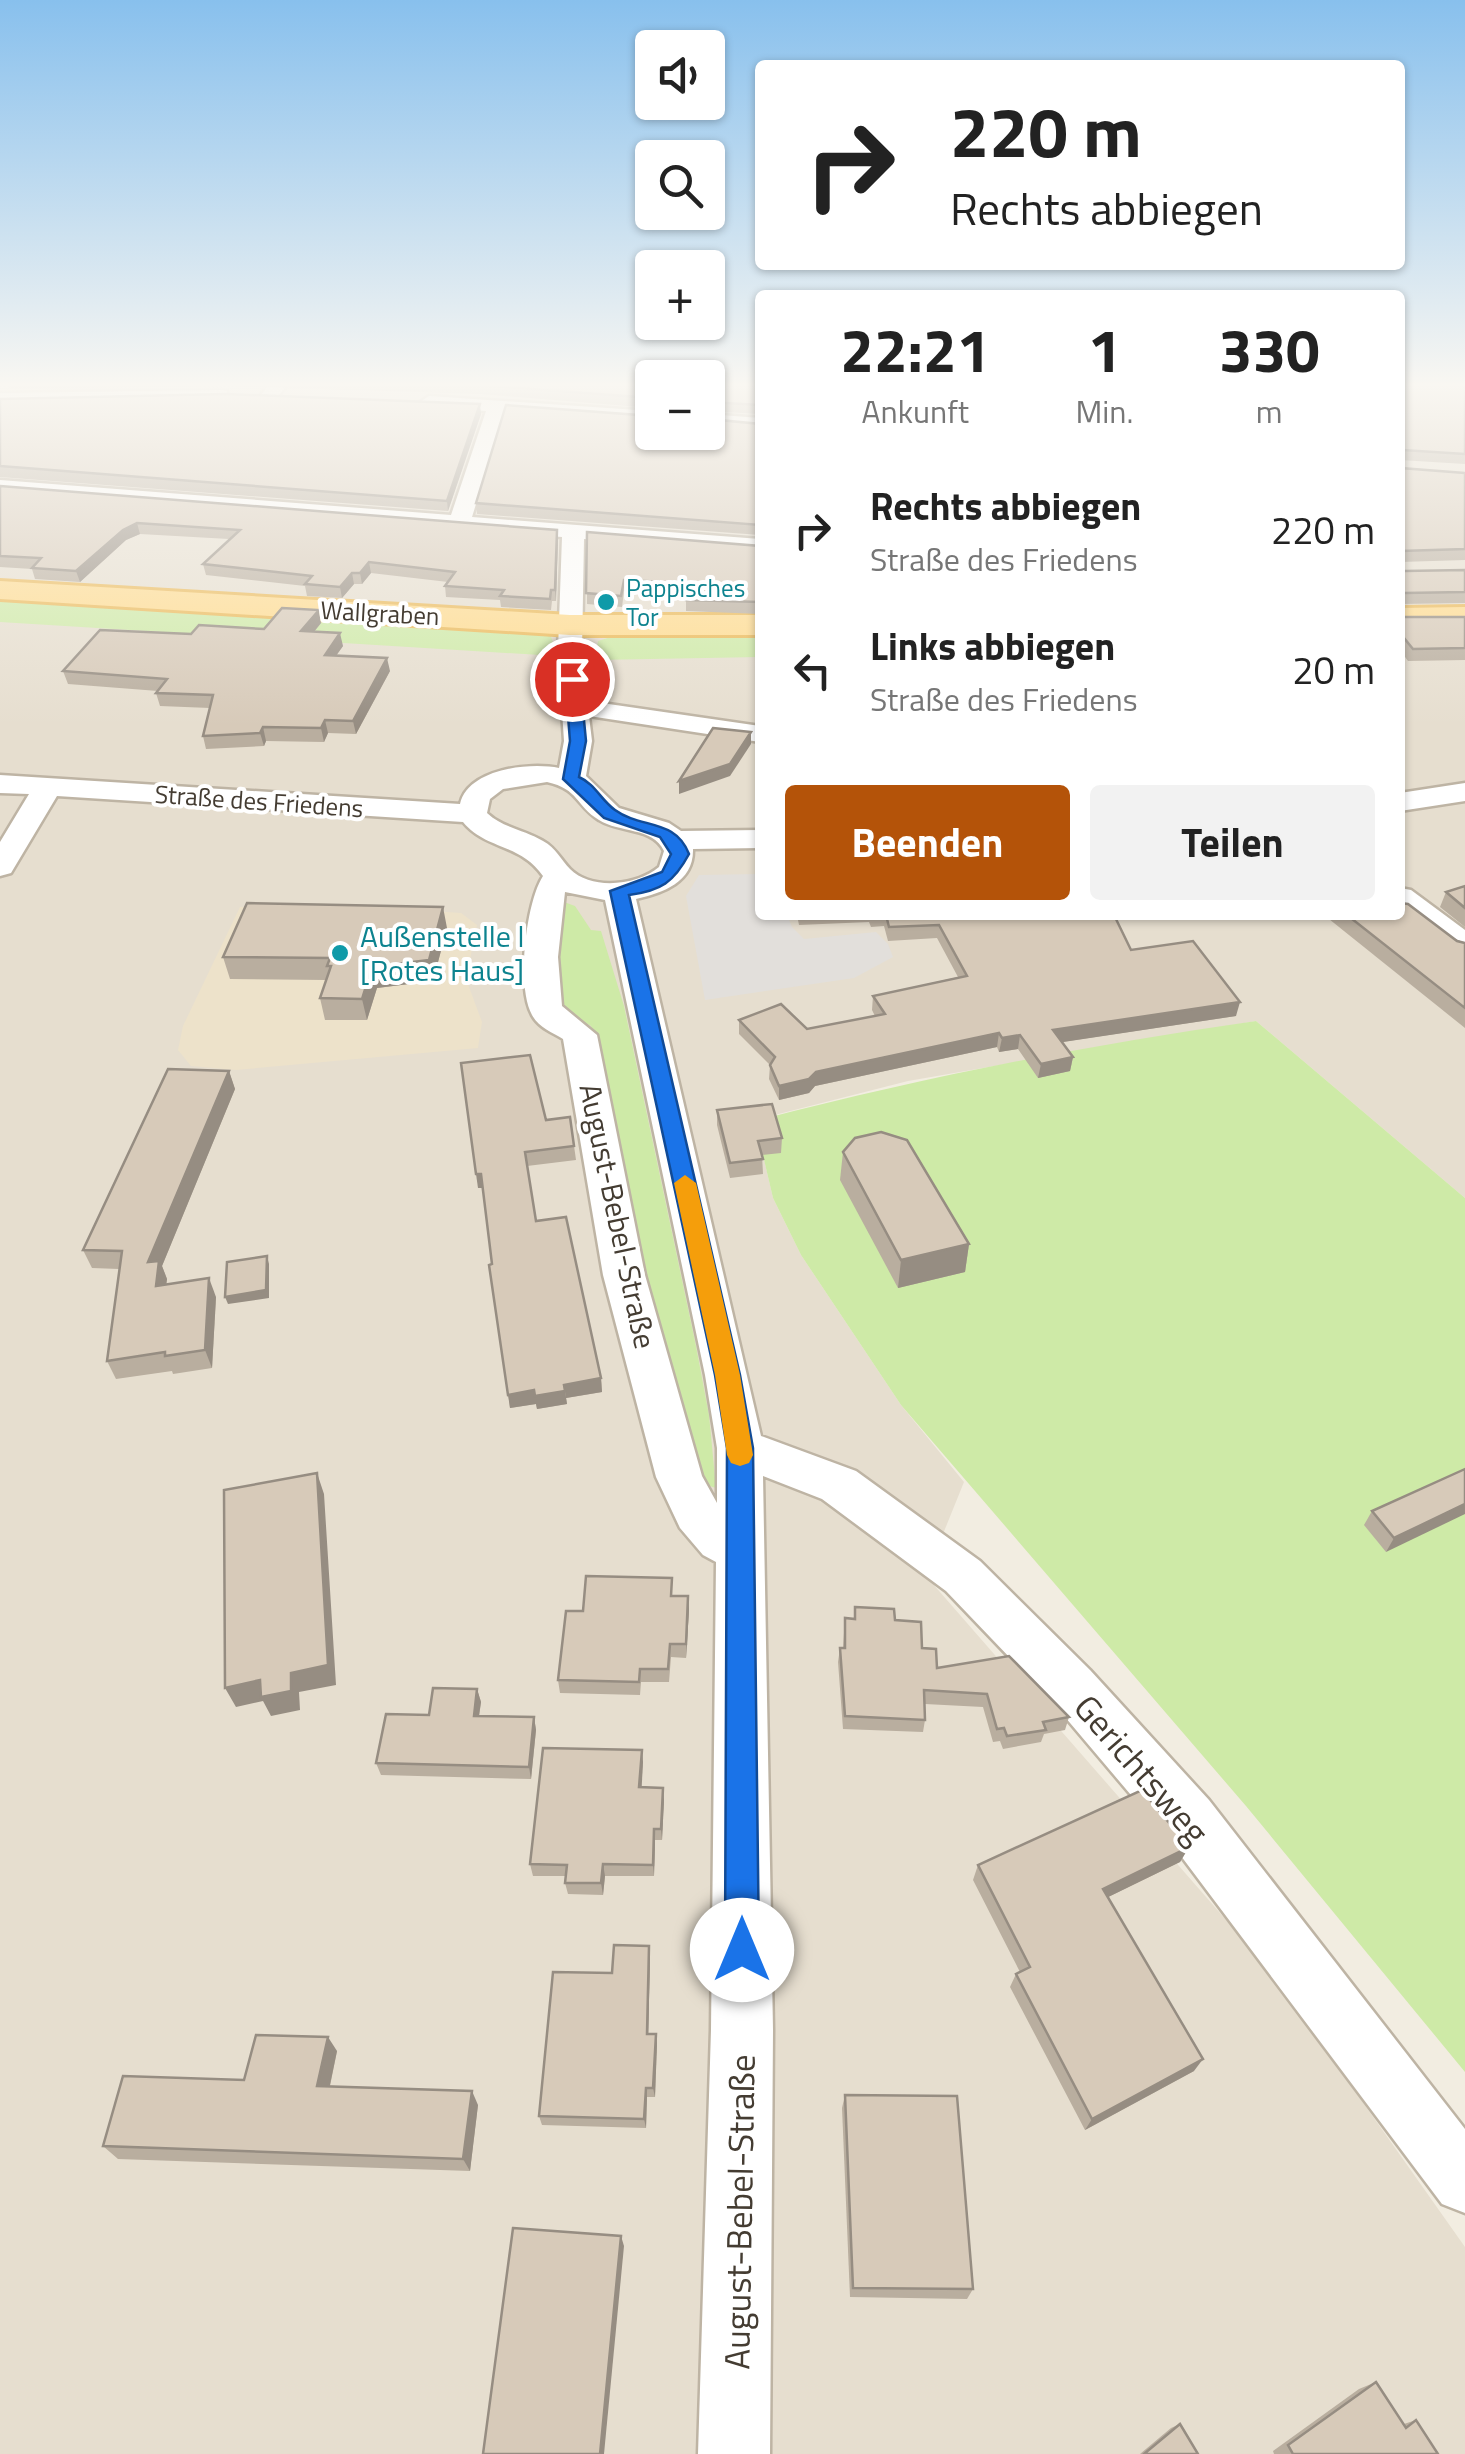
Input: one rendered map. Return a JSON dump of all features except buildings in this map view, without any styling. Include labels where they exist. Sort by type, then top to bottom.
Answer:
[{"type":"main road","name":"Wallgraben","points":[[0,590],[570,625],[755,625]]},
{"type":"main road","points":[[1405,617],[1465,616]]},
{"type":"street","points":[[147,498],[755,546]]},
{"type":"street","points":[[460,522],[466,498]]},
{"type":"street","points":[[571,779],[578,741],[570,625],[573,529]]},
{"type":"street","points":[[575,708],[755,733]]},
{"type":"street","points":[[472,814],[476,796],[494,783],[529,775],[571,779],[582,784],[610,814],[654,828],[675,840],[755,839]]},
{"type":"street","name":"Straße des Friedens","points":[[0,784],[472,814],[484,828],[540,851],[559,876],[581,887],[619,891],[642,888],[669,875],[680,854],[675,840]]},
{"type":"street","points":[[0,867],[47,788]]},
{"type":"street","points":[[1405,801],[1465,792]]},
{"type":"street","name":"August-Bebel-Straße","points":[[559,876],[549,891],[544,916],[543,1004],[552,1018],[568,1024],[580,1036],[624,1275],[679,1477],[697,1514],[720,1540],[741,1551]]},
{"type":"street","name":"August-Bebel-Straße","points":[[619,891],[728,1375],[740,1448],[742,2030],[734,2454]]},
{"type":"street","points":[[1405,901],[1465,945]]},
{"type":"street","name":"Gerichtsweg","points":[[740,1448],[839,1485],[963,1576],[1072,1687],[1189,1820],[1465,2181]]},
{"type":"shaded area","points":[[0,498],[755,498],[755,920],[1405,920],[1405,498],[1465,498],[1465,1198],[1256,1021],[908,1081],[755,1120],[773,1198],[801,1255],[901,1405],[964,1482],[926,1576],[1268,1968],[1465,2247],[1465,2454],[0,2454]]},
{"type":"shaded area","points":[[755,874],[755,920],[789,920],[804,939],[876,932],[888,944],[893,957],[854,978],[705,1000],[686,896],[699,875]]},
{"type":"shaded area","points":[[361,906],[461,913],[477,925],[466,979],[482,1022],[478,1048],[236,1070],[191,1066],[178,1050],[183,1026],[240,907]]},
{"type":"green space","points":[[0,596],[550,633],[557,656],[0,622]]},
{"type":"green space","points":[[755,634],[755,657],[595,660],[598,641],[614,636]]},
{"type":"green space","points":[[564,902],[575,906],[591,930],[601,931],[624,1006],[696,1346],[709,1415],[716,1488],[703,1484],[656,1335],[591,1026],[556,1007],[556,916]]},
{"type":"green space","points":[[1256,1021],[1465,1198],[1465,2072],[1246,1806],[901,1405],[801,1255],[773,1198],[755,1121],[1004,1064]]},
{"type":"slow traffic","points":[[685,1183],[728,1375],[740,1455]]},
{"type":"place","name":"Pappisches Tor","points":[[606,602]]},
{"type":"place","name":"Außenstelle l [Rotes Haus]","points":[[340,953]]},
{"type":"route","points":[[572,679],[578,741],[571,779],[582,784],[610,814],[654,828],[675,840],[680,854],[677,866],[656,883],[619,891],[728,1375],[740,1448],[742,1950]]}]
